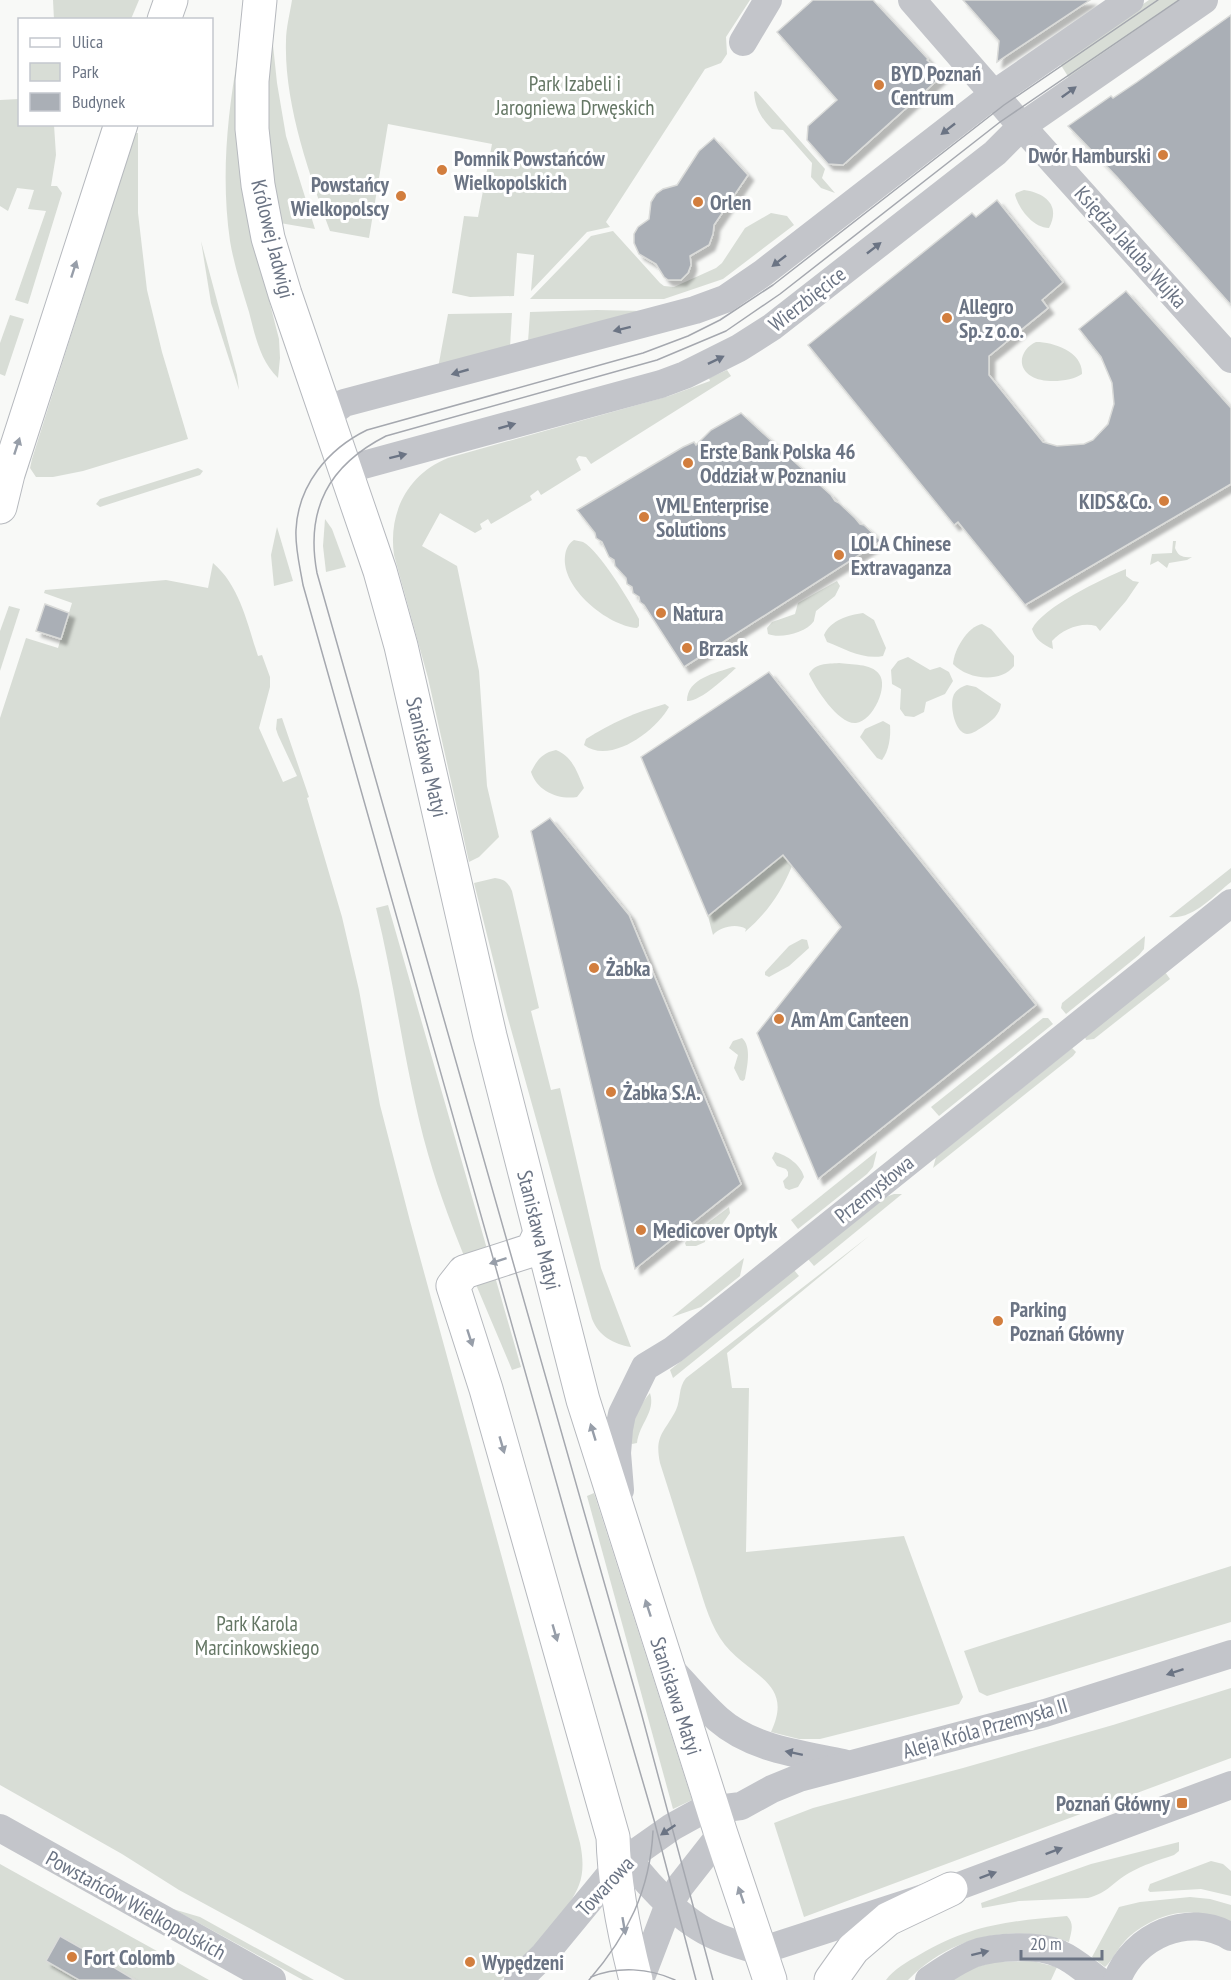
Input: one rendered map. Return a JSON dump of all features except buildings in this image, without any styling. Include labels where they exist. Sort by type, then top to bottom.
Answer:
[{"type":"street","points":[[165,18],[171,0]]},
{"type":"street","name":"Królowej Jadwigi","points":[[260,0],[251,97],[258,185],[268,238],[285,294],[345,470]]},
{"type":"street","points":[[743,42],[768,0]]},
{"type":"street","name":"Księdza Jakuba Wujka","points":[[912,0],[1231,359]]},
{"type":"street","points":[[326,417],[344,404],[370,396],[717,303],[732,296],[994,94],[1130,0]]},
{"type":"street","name":"Wierzbięcice","points":[[345,470],[672,381],[739,348],[812,297],[995,153],[1022,126],[1204,0]]},
{"type":"street","points":[[1,505],[18,444],[120,126]]},
{"type":"street","name":"Stanisława Matyi","points":[[345,470],[380,572],[401,646],[490,1036],[571,1357],[622,1528],[666,1664],[725,1816],[765,1965]]},
{"type":"street","name":"Przemysłowa","points":[[622,1528],[617,1453],[619,1429],[622,1414],[645,1367],[673,1350],[1231,903]]},
{"type":"street","points":[[540,1233],[532,1250],[464,1272],[453,1286],[486,1389],[618,1855],[628,1951],[638,1980]]},
{"type":"street","name":"Aleja Króla Przemysła II","points":[[725,1816],[784,1784],[1044,1713],[1231,1654]]},
{"type":"street","points":[[666,1664],[719,1720],[742,1736],[775,1749],[851,1765]]},
{"type":"street","points":[[618,1855],[669,1904],[709,1934],[765,1965],[793,1940],[951,1889],[1231,1785]]},
{"type":"street","name":"Towarowa","points":[[518,1980],[544,1955],[618,1855],[701,1811],[725,1816]]},
{"type":"street","points":[[638,1980],[669,1904],[725,1816]]},
{"type":"street","name":"Powstańców Wielkopolskich","points":[[0,1828],[272,1980]]},
{"type":"street","points":[[831,1980],[853,1949],[888,1919],[951,1889]]},
{"type":"street","points":[[1117,1980],[1121,1968],[1136,1949],[1155,1935],[1178,1927],[1202,1926],[1231,1937]]},
{"type":"street","points":[[929,1980],[948,1966],[975,1953],[1010,1948],[1040,1949],[1059,1953],[1098,1980]]},
{"type":"green space","points":[[53,0],[139,0],[131,18],[54,18]]},
{"type":"green space","name":"Park Izabeli i Jarogniewa Drwęskich","points":[[292,0],[750,0],[726,37],[727,54],[721,63],[705,69],[606,222],[610,227],[587,232],[531,291],[534,255],[517,253],[514,296],[470,297],[452,293],[464,216],[478,217],[492,144],[388,124],[369,238],[330,231],[299,138],[289,89],[286,41]]},
{"type":"green space","points":[[1149,0],[1184,0],[1069,78],[1059,62]]},
{"type":"green space","points":[[271,26],[286,136],[315,229],[280,223],[271,174],[266,100]]},
{"type":"green space","points":[[238,55],[257,253],[279,339],[278,378],[267,364],[259,347],[236,268],[227,218],[227,148]]},
{"type":"green space","points":[[756,91],[825,169],[822,178],[835,193],[821,188],[811,177],[812,163],[783,130],[772,129],[765,121],[756,103],[754,92]]},
{"type":"green space","points":[[18,99],[18,126],[54,126],[56,155],[51,186],[57,186],[62,193],[28,304],[15,300],[46,211],[28,209],[34,190],[17,188],[8,211],[0,206],[0,100]]},
{"type":"green space","points":[[135,133],[138,133],[138,213],[147,290],[162,352],[188,439],[83,471],[53,477],[36,477],[30,468],[32,459]]},
{"type":"green space","points":[[1024,190],[1038,194],[1049,201],[1053,213],[1049,228],[1038,225],[1023,212],[1015,195]]},
{"type":"green space","points":[[771,213],[787,216],[794,225],[723,279],[664,299],[530,299],[591,236],[613,231],[660,283],[674,287],[716,268],[722,263],[745,228]]},
{"type":"green space","points":[[201,241],[237,375],[239,390],[211,303]]},
{"type":"green space","points":[[644,311],[528,342],[530,312]]},
{"type":"green space","points":[[512,313],[510,347],[438,368],[448,314]]},
{"type":"green space","points":[[10,315],[24,319],[5,376],[0,374],[0,343]]},
{"type":"green space","points":[[1036,342],[1059,346],[1073,354],[1081,366],[1082,374],[1071,379],[1057,381],[1036,379],[1031,376],[1023,367],[1022,358],[1027,348]]},
{"type":"green space","points":[[727,370],[731,376],[591,464],[586,457],[579,456],[576,459],[581,470],[541,495],[538,490],[530,496],[532,500],[491,524],[488,519],[480,524],[482,529],[475,533],[440,513],[422,546],[457,566],[479,671],[487,786],[499,837],[479,857],[469,862],[428,678],[394,555],[394,524],[404,496],[422,474],[448,458],[669,396],[710,381],[709,378]]},
{"type":"green space","points":[[198,468],[203,471],[200,475],[100,507],[96,504],[100,499]]},
{"type":"green space","points":[[325,519],[332,529],[346,567],[326,572],[323,546]]},
{"type":"green space","points":[[277,527],[293,581],[274,586],[271,555]]},
{"type":"green space","points":[[574,540],[590,547],[606,566],[639,619],[637,628],[625,626],[600,613],[578,592],[570,580],[565,556],[569,545]]},
{"type":"green space","points":[[1173,541],[1176,541],[1175,548],[1179,555],[1192,557],[1169,563],[1167,568],[1158,561],[1150,565],[1152,554],[1172,553]]},
{"type":"green space","name":"Park Karola Marcinkowskiego","points":[[213,563],[222,572],[236,594],[258,656],[262,655],[270,677],[270,687],[259,728],[283,782],[297,776],[276,729],[277,719],[282,718],[309,797],[307,798],[342,917],[359,990],[380,1105],[410,1221],[580,1843],[581,1880],[574,1896],[544,1935],[501,1980],[345,1980],[179,1890],[122,1854],[0,1785],[0,718],[26,638],[58,648],[72,603],[44,593],[45,590],[166,580],[208,588]]},
{"type":"green space","points":[[1126,569],[1126,576],[1139,582],[1100,631],[1096,626],[1090,625],[1072,628],[1061,633],[1052,641],[1053,649],[1037,639],[1032,629],[1048,612],[1074,594]]},
{"type":"green space","points":[[837,581],[840,586],[835,596],[816,611],[814,621],[805,629],[779,636],[768,634],[767,628],[772,622],[795,614],[798,603]]},
{"type":"green space","points":[[9,606],[20,609],[0,671],[0,631]]},
{"type":"green space","points":[[863,613],[874,620],[886,648],[883,656],[861,655],[827,642],[824,635],[835,622]]},
{"type":"green space","points":[[982,624],[991,629],[1014,656],[1014,666],[1008,672],[992,677],[975,676],[953,664],[956,652],[966,634]]},
{"type":"green space","points":[[908,657],[930,670],[940,667],[949,672],[953,681],[945,694],[926,702],[924,712],[914,717],[905,716],[900,709],[901,689],[892,684],[891,670],[898,661]]},
{"type":"green space","points":[[839,663],[871,668],[882,679],[878,702],[862,721],[849,722],[835,712],[816,688],[809,674],[818,666]]},
{"type":"green space","points":[[736,668],[713,688],[699,698],[687,701],[688,693],[697,682],[711,674]]},
{"type":"green space","points":[[967,685],[976,687],[1001,704],[993,719],[976,731],[967,734],[959,729],[952,707],[955,692]]},
{"type":"green space","points":[[665,704],[669,707],[663,716],[643,735],[631,742],[606,751],[595,750],[584,745],[586,739],[614,723]]},
{"type":"green space","points":[[883,721],[890,725],[890,734],[888,748],[882,760],[877,758],[860,737],[865,729]]},
{"type":"green space","points":[[556,750],[567,757],[579,776],[584,788],[577,797],[563,797],[549,793],[534,779],[531,772],[538,761],[547,753]]},
{"type":"green space","points":[[783,855],[792,866],[767,910],[745,932],[746,929],[742,927],[733,926],[713,935],[708,916]]},
{"type":"green space","points":[[1231,868],[1231,882],[1210,900],[1186,915],[1169,917]]},
{"type":"green space","points":[[495,878],[509,885],[512,891],[539,1008],[531,1011],[551,1090],[560,1088],[601,1268],[631,1347],[607,1338],[592,1319],[507,1015],[474,883]]},
{"type":"green space","points":[[388,905],[521,1367],[512,1370],[456,1236],[428,1154],[413,1093],[376,908]]},
{"type":"green space","points":[[1145,936],[1144,949],[1139,955],[1066,1014],[1061,1008],[1062,1003]]},
{"type":"green space","points":[[802,939],[807,940],[809,948],[789,966],[769,977],[765,975],[765,972],[789,946]]},
{"type":"green space","points":[[1165,972],[1170,979],[1094,1039],[1086,1040],[1085,1037]]},
{"type":"green space","points":[[1043,1018],[1048,1018],[1053,1024],[939,1116],[931,1107]]},
{"type":"green space","points":[[742,1038],[748,1052],[747,1069],[743,1081],[740,1080],[734,1068],[738,1055],[729,1048],[733,1041]]},
{"type":"green space","points":[[1072,1048],[1076,1052],[1073,1056],[933,1168],[936,1157]]},
{"type":"green space","points":[[877,1151],[873,1167],[867,1174],[798,1229],[791,1220]]},
{"type":"green space","points":[[775,1152],[789,1158],[800,1168],[804,1177],[798,1187],[789,1190],[785,1188],[783,1181],[788,1176],[788,1172],[777,1166],[772,1158]]},
{"type":"green space","points":[[902,1194],[814,1266],[808,1259],[883,1198]]},
{"type":"green space","points":[[729,1207],[730,1213],[721,1226],[706,1231],[705,1242],[696,1246],[686,1246],[685,1243],[691,1236]]},
{"type":"green space","points":[[869,1236],[727,1353],[732,1388],[749,1388],[746,1552],[904,1536],[963,1697],[959,1704],[820,1739],[799,1739],[771,1732],[777,1714],[777,1700],[772,1689],[764,1679],[730,1651],[712,1623],[660,1463],[658,1446],[676,1410],[686,1378]]},
{"type":"green space","points":[[744,1258],[740,1276],[701,1307],[672,1317]]},
{"type":"green space","points":[[794,1270],[799,1276],[673,1378],[670,1370]]},
{"type":"green space","points":[[650,1393],[649,1412],[637,1443],[632,1444],[630,1442],[634,1422]]},
{"type":"green space","points":[[594,1493],[692,1800],[673,1809],[587,1496]]},
{"type":"green space","points":[[1231,1566],[1231,1622],[987,1696],[979,1692],[964,1651]]},
{"type":"green space","points":[[1231,1688],[1231,1758],[804,1917],[774,1823],[813,1808],[1113,1725]]},
{"type":"green space","points":[[1179,1842],[1179,1851],[1174,1855],[1134,1870],[1095,1896],[1019,1901],[982,1908],[981,1903],[1091,1864]]},
{"type":"green space","points":[[1211,1861],[1223,1864],[1231,1871],[1231,1896],[1201,1889],[1150,1892],[1148,1890],[1150,1884]]},
{"type":"green space","points":[[0,1864],[157,1951],[209,1980],[0,1980]]},
{"type":"green space","points":[[1190,1897],[1210,1899],[1231,1905],[1231,1922],[1194,1913],[1166,1916],[1139,1929],[1122,1944],[1105,1967],[1092,1957],[1119,1907],[1140,1902]]},
{"type":"green space","points":[[173,1909],[200,1917],[314,1980],[303,1980]]},
{"type":"green space","points":[[1067,1916],[1072,1925],[1069,1942],[1047,1936],[1025,1934],[983,1937],[943,1953],[908,1980],[886,1980],[910,1960],[955,1937],[990,1926]]},
{"type":"green space","points":[[1032,1961],[1057,1967],[1051,1980],[948,1980],[964,1971],[993,1962]]},
{"type":"tram line","points":[[696,1980],[654,1820],[303,585],[296,544],[298,514],[302,498],[318,470],[340,447],[367,430],[643,353],[688,336],[720,320],[773,285],[1004,105],[1158,0]]},
{"type":"tram line","points":[[713,1980],[641,1712],[317,573],[314,550],[319,509],[336,475],[349,461],[386,436],[657,360],[726,331],[780,294],[1000,122],[1179,0]]},
{"type":"tram line","points":[[589,1980],[615,1946],[635,1911],[647,1873],[653,1831]]},
{"type":"tram line","points":[[591,1977],[612,1971],[633,1970],[655,1973],[675,1980]]},
{"type":"place","name":"BYD Poznań Centrum","points":[[879,85]]},
{"type":"place","name":"Dwór Hamburski","points":[[1163,155]]},
{"type":"place","name":"Pomnik Powstańców Wielkopolskich","points":[[442,170]]},
{"type":"place","name":"Powstańcy Wielkopolscy","points":[[401,196]]},
{"type":"place","name":"Orlen","points":[[698,202]]},
{"type":"place","name":"Allegro Sp. z o.o.","points":[[947,318]]},
{"type":"place","name":"Erste Bank Polska 46 Oddział w Poznaniu","points":[[688,463]]},
{"type":"place","name":"KIDS&Co.","points":[[1164,501]]},
{"type":"place","name":"VML Enterprise Solutions","points":[[644,517]]},
{"type":"place","name":"LOLA Chinese Extravaganza","points":[[839,555]]},
{"type":"place","name":"Natura","points":[[661,613]]},
{"type":"place","name":"Brzask","points":[[687,648]]},
{"type":"place","name":"Żabka","points":[[594,968]]},
{"type":"place","name":"Am Am Canteen","points":[[779,1019]]},
{"type":"place","name":"Żabka S.A.","points":[[611,1092]]},
{"type":"place","name":"Medicover Optyk","points":[[641,1230]]},
{"type":"place","name":"Parking Poznań Główny","points":[[998,1321]]},
{"type":"place","name":"Poznań Główny","points":[[1182,1803]]},
{"type":"place","name":"Fort Colomb","points":[[72,1957]]},
{"type":"place","name":"Wypędzeni","points":[[470,1962]]}]
